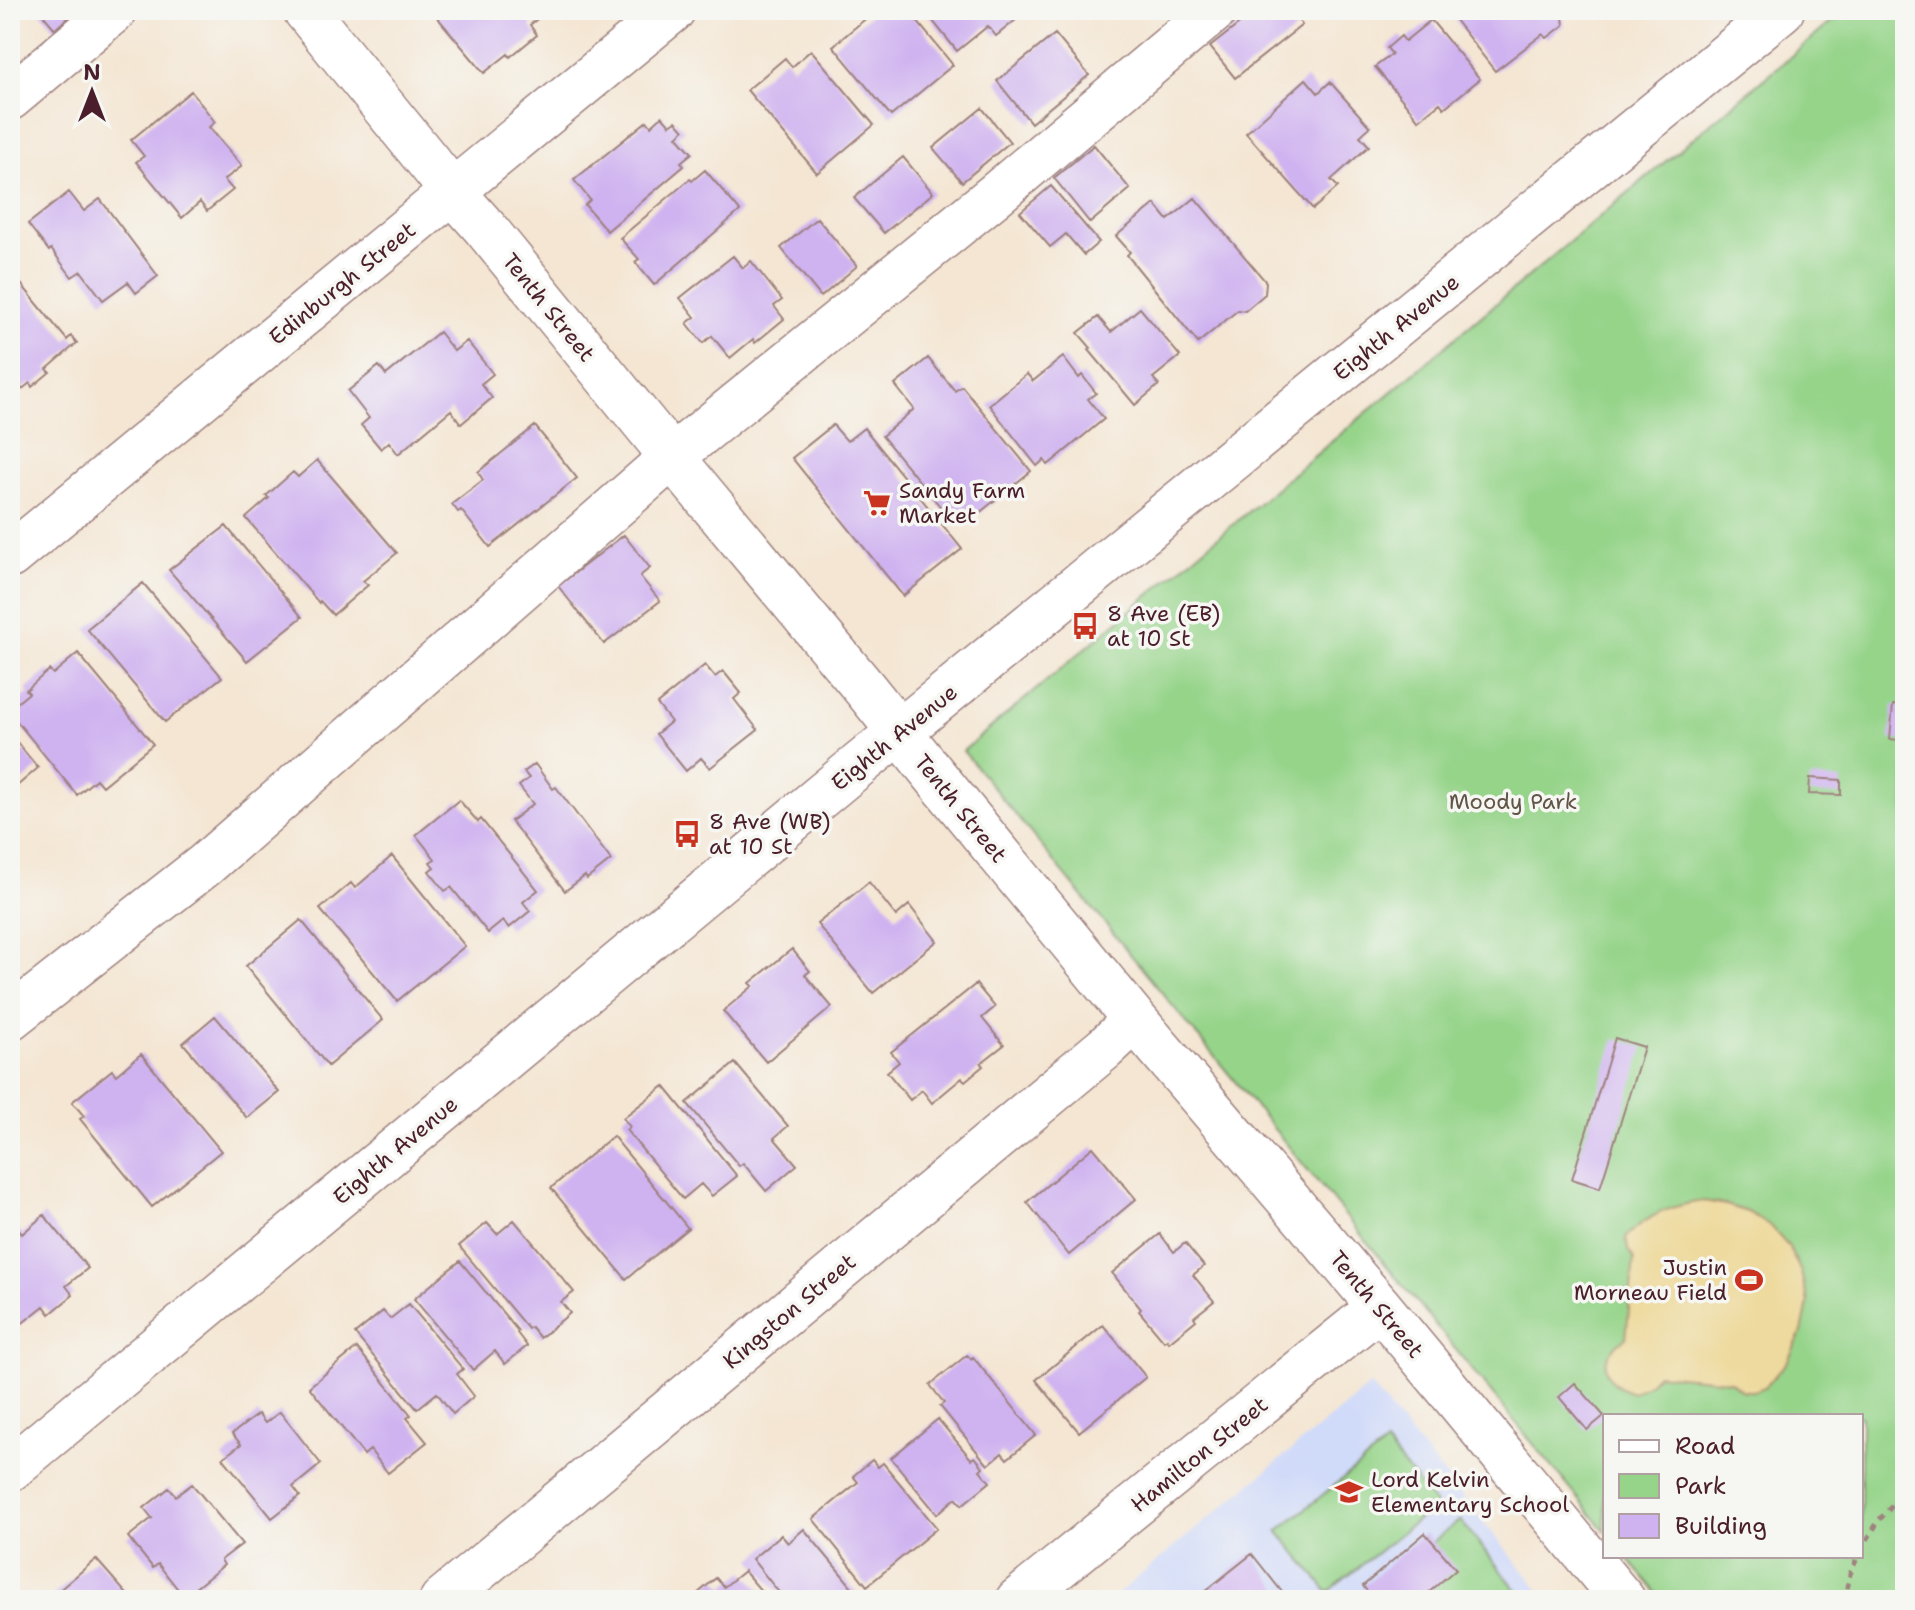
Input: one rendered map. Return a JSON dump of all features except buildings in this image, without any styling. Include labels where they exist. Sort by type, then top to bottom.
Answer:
[{"type":"street","points":[[10,98],[115,10]]},
{"type":"street","name":"Tenth Street","points":[[305,10],[1135,1020],[1380,1307],[1623,1600]]},
{"type":"street","name":"Edinburgh Street","points":[[10,556],[673,10]]},
{"type":"street","points":[[10,1018],[205,865],[672,457],[995,195],[1215,10]]},
{"type":"street","name":"Eighth Avenue","points":[[11,1466],[899,732],[1782,10]]},
{"type":"street","name":"Kingston Street","points":[[442,1600],[1135,1020]]},
{"type":"street","name":"Hamilton Street","points":[[1018,1600],[1380,1307]]},
{"type":"path","points":[[1863,1547],[1879,1520],[1905,1492]]},
{"type":"path","points":[[1844,1600],[1857,1558]]},
{"type":"shaded area","name":"Lord Kelvin Elementary School","points":[[1370,1385],[1548,1600],[1110,1600]]},
{"type":"green space","name":"Moody Park","points":[[1846,10],[1905,10],[1905,1600],[1662,1600],[1628,1558],[1863,1558],[1863,1414],[1603,1414],[1603,1529],[963,751]]},
{"type":"green space","points":[[1386,1444],[1436,1505],[1328,1592],[1278,1531]]},
{"type":"green space","points":[[1460,1520],[1525,1600],[1361,1600]]},
{"type":"sand","points":[[1704,1201],[1748,1212],[1769,1225],[1789,1247],[1801,1272],[1808,1303],[1802,1332],[1787,1362],[1765,1387],[1754,1391],[1742,1391],[1730,1381],[1658,1374],[1632,1393],[1613,1382],[1606,1368],[1610,1353],[1626,1338],[1634,1259],[1628,1250],[1626,1237],[1643,1222],[1662,1212]]},
{"type":"place","name":"Sandy Farm Market","points":[[877,503]]},
{"type":"place","name":"8 Ave (EB) at 10 St","points":[[1085,626]]},
{"type":"place","name":"8 Ave (WB) at 10 St","points":[[687,834]]},
{"type":"place","name":"Justin Morneau Field","points":[[1749,1280]]},
{"type":"place","name":"Lord Kelvin Elementary School","points":[[1349,1492]]}]
